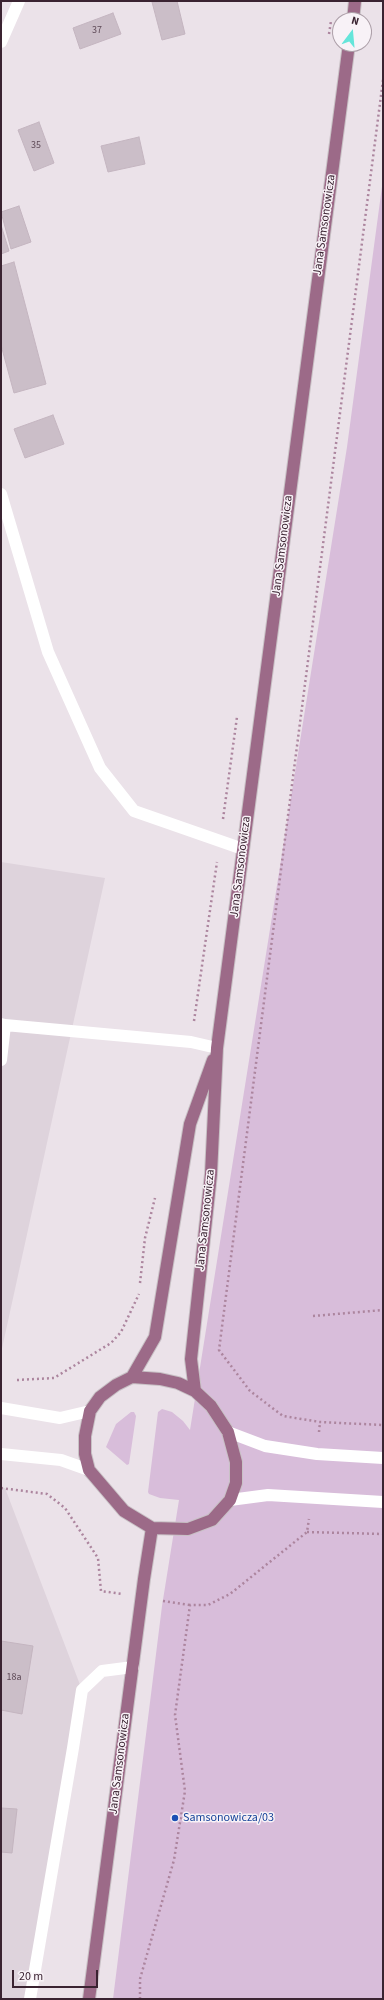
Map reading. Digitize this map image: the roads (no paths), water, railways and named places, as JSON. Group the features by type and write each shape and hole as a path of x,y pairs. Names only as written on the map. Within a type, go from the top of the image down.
{"main road":[{"path":"353,12 355,1"},
{"name":"Jana Samsonowicza","path":"195,1391 191,1359 211,1174 218,1048 348,52"},
{"name":"Jana Samsonowicza","path":"132,1377 155,1337 190,1124 218,1048"},
{"path":"132,1377 160,1379 178,1383 195,1391 211,1406 228,1432 236,1462 236,1483 230,1500 212,1520 188,1529 152,1528 124,1512 89,1470 85,1454 85,1436 90,1411 100,1397 116,1385 132,1377"},
{"name":"Jana Samsonowicza","path":"89,1999 152,1528"}],"street":[{"path":"1,42 19,1"},
{"path":"1,494 48,652 100,768 134,811 243,849"},
{"path":"1,1060 3,1024 191,1042 218,1048"},
{"path":"1,1408 60,1418 90,1411"},
{"path":"228,1432 265,1446 317,1454 383,1458"},
{"path":"1,1454 61,1460 89,1470"},
{"path":"230,1500 268,1494 383,1502"},
{"path":"30,1999 82,1690 102,1671 133,1667"}],"place":[{"name":"Samsonowicza/03","path":"175,1818"}]}
